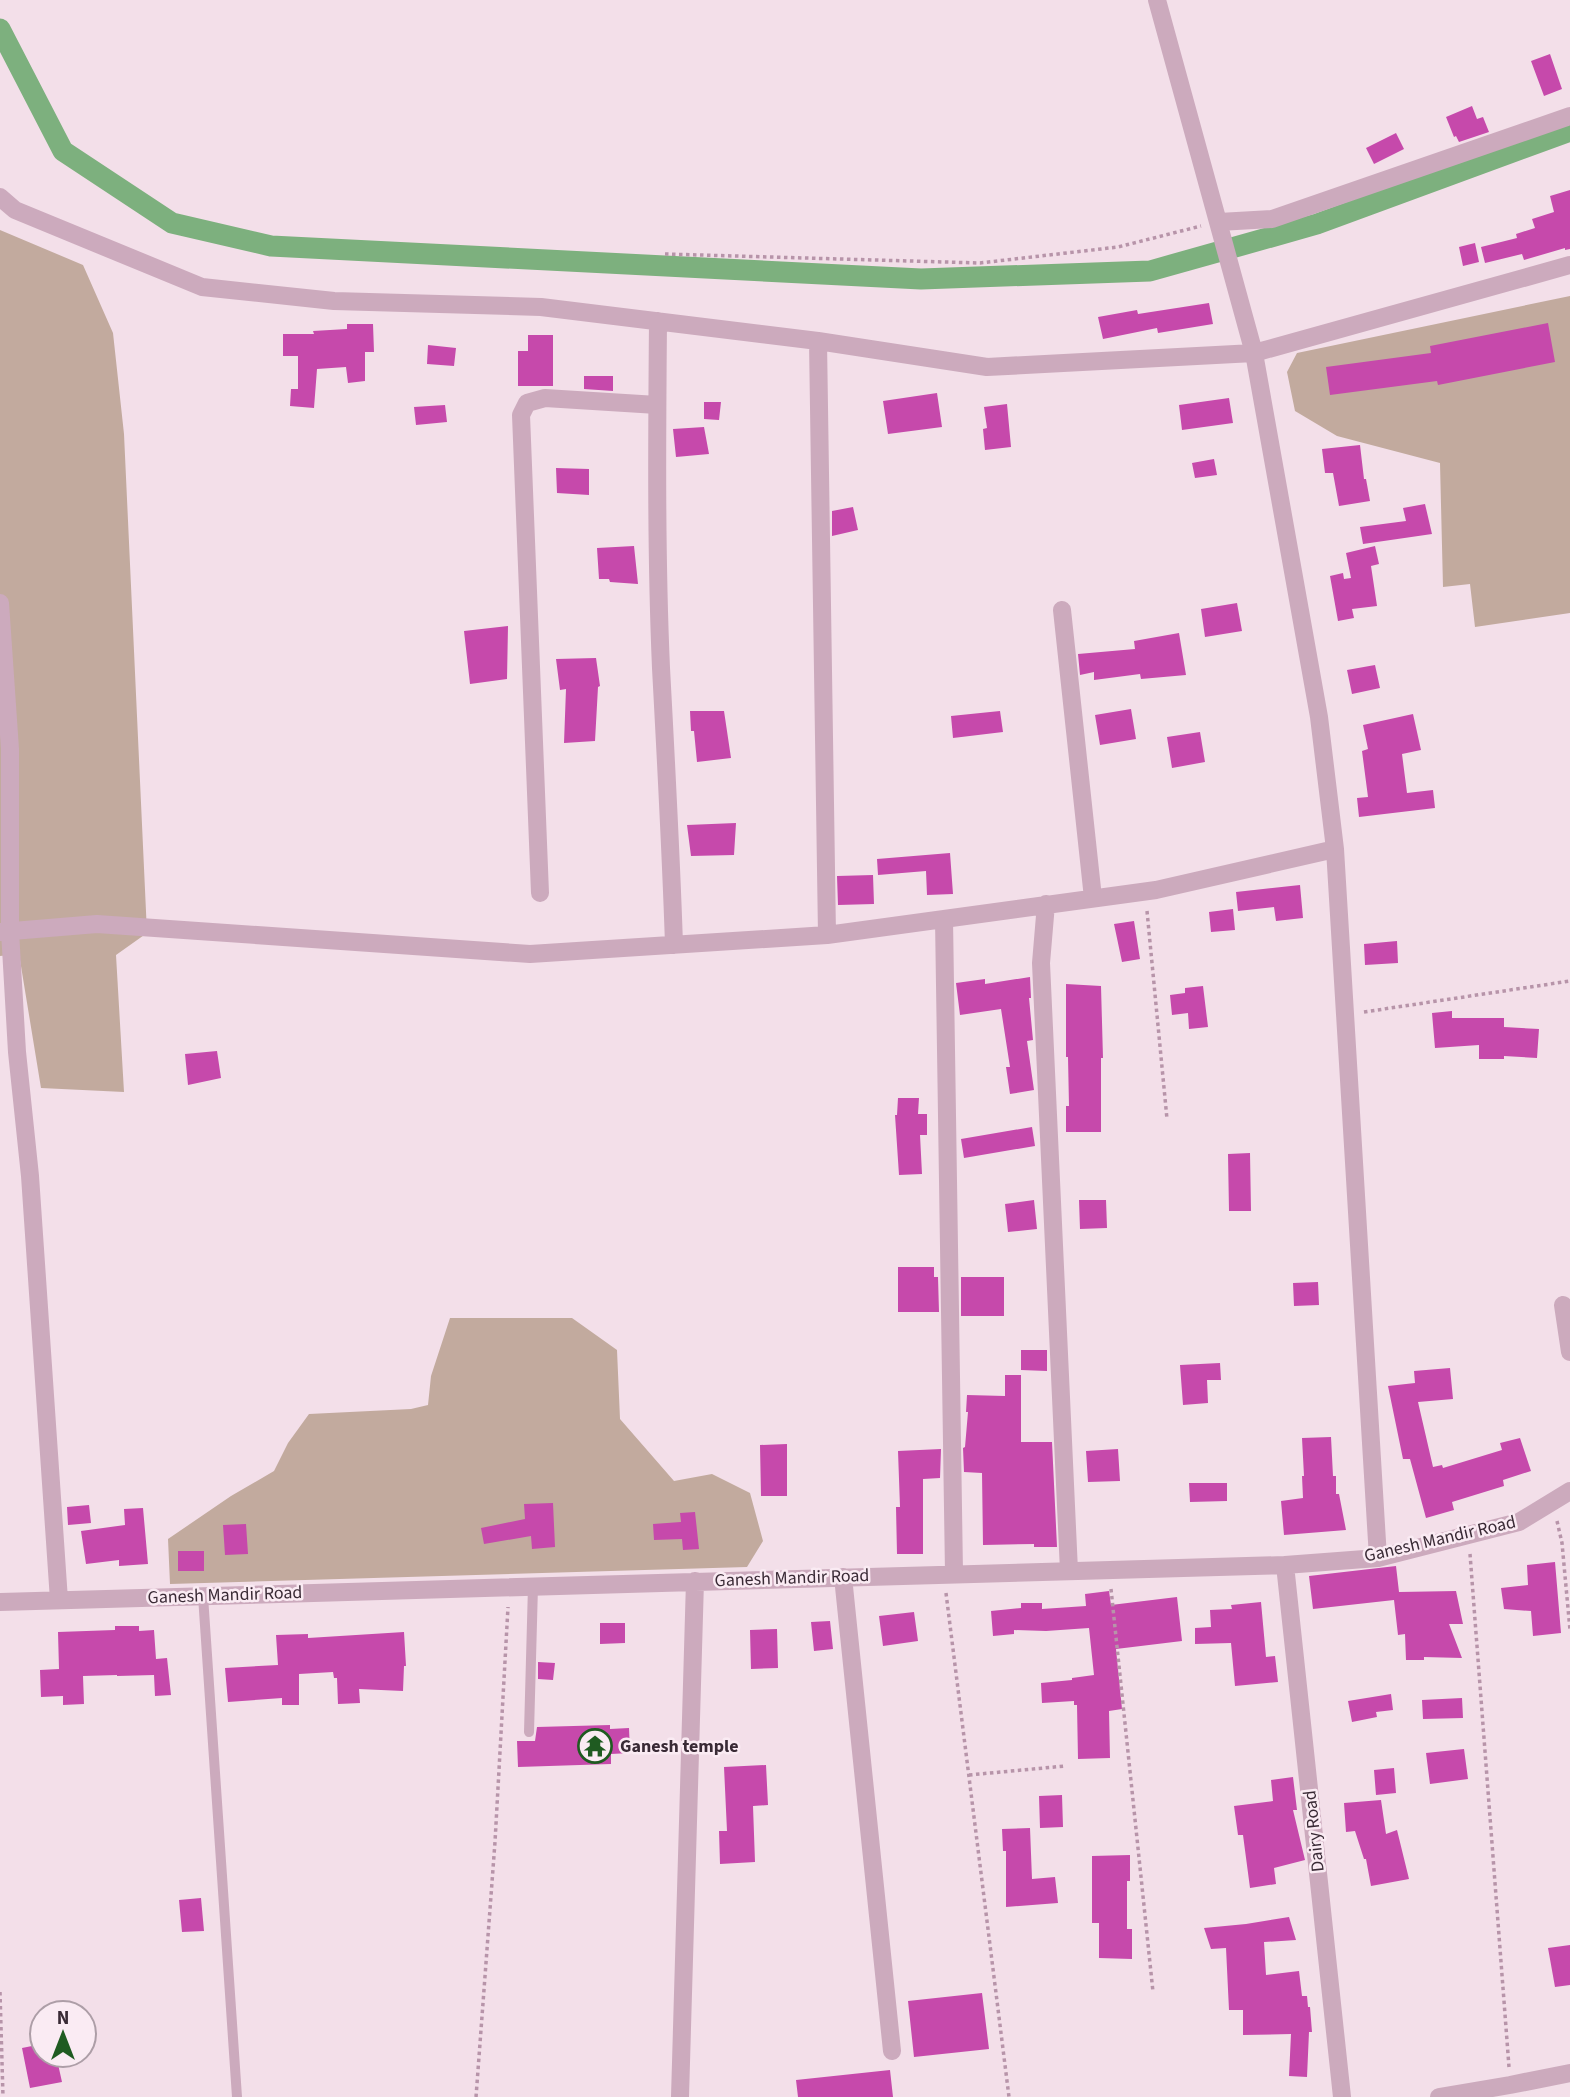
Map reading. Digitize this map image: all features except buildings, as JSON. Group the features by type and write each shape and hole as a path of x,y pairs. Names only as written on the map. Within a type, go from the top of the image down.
{"street":[{"path":"1157,0 1254,353 1319,717 1335,849 1378,1558"},
{"path":"1220,228 1272,219 1570,116"},
{"path":"0,197 15,211 202,287 334,301 541,307 818,341 987,367 1254,353 1570,265"},
{"path":"658,321 656,405 661,666 674,945"},
{"path":"818,341 828,935"},
{"path":"541,893 522,415 527,403 545,398 656,405"},
{"path":"0,603 10,748 5,932 30,1176 59,1600"},
{"path":"1062,610 1093,898"},
{"path":"5,932 97,924 530,954 828,935 1145,891 1335,849"},
{"path":"1046,904 1041,963 1069,1571"},
{"path":"944,919 949,1573"},
{"path":"1563,1305 1570,1352"},
{"name":"Ganesh Mandir Road","path":"0,1602 1286,1565 1378,1558 1519,1522 1570,1491"},
{"name":"Dairy Road","path":"1286,1565 1342,2097"},
{"path":"843,1577 892,2051"},
{"path":"680,2097 695,1581"},
{"path":"1439,2097 1570,2073"}],"lane":[{"path":"529,1732 533,1586"},
{"path":"203,1596 237,2097"}],"path":[{"path":"665,254 980,263 1118,247 1220,228"},
{"path":"1145,891 1167,1119"},
{"path":"1345,1015 1570,981"},
{"path":"1552,1502 1562,1543 1570,1630"},
{"path":"1468,1535 1510,2085"},
{"path":"1109,1570 1153,1992"},
{"path":"949,1573 969,1775 1009,2097"},
{"path":"476,2097 495,1842 509,1587"},
{"path":"969,1775 1065,1766"},
{"path":"0,1992 3,2097"}],"shaded area":[{"path":"0,230 83,265 113,333 124,434 147,933 116,955 124,1092 41,1088 19,954 0,956"},
{"path":"1570,296 1570,613 1475,627 1470,584 1443,587 1440,463 1337,436 1295,411 1287,372 1297,353"},
{"path":"450,1318 572,1318 617,1350 620,1419 674,1481 712,1474 750,1493 763,1541 747,1567 170,1584 168,1539 231,1496 274,1471 288,1443 309,1414 411,1409 428,1405 431,1376"}],"waterway":[{"path":"0,29 63,151 172,223 271,246 921,279 1150,271 1317,224 1570,131"}],"place":[{"name":"Ganesh temple","path":"595,1746"}]}
